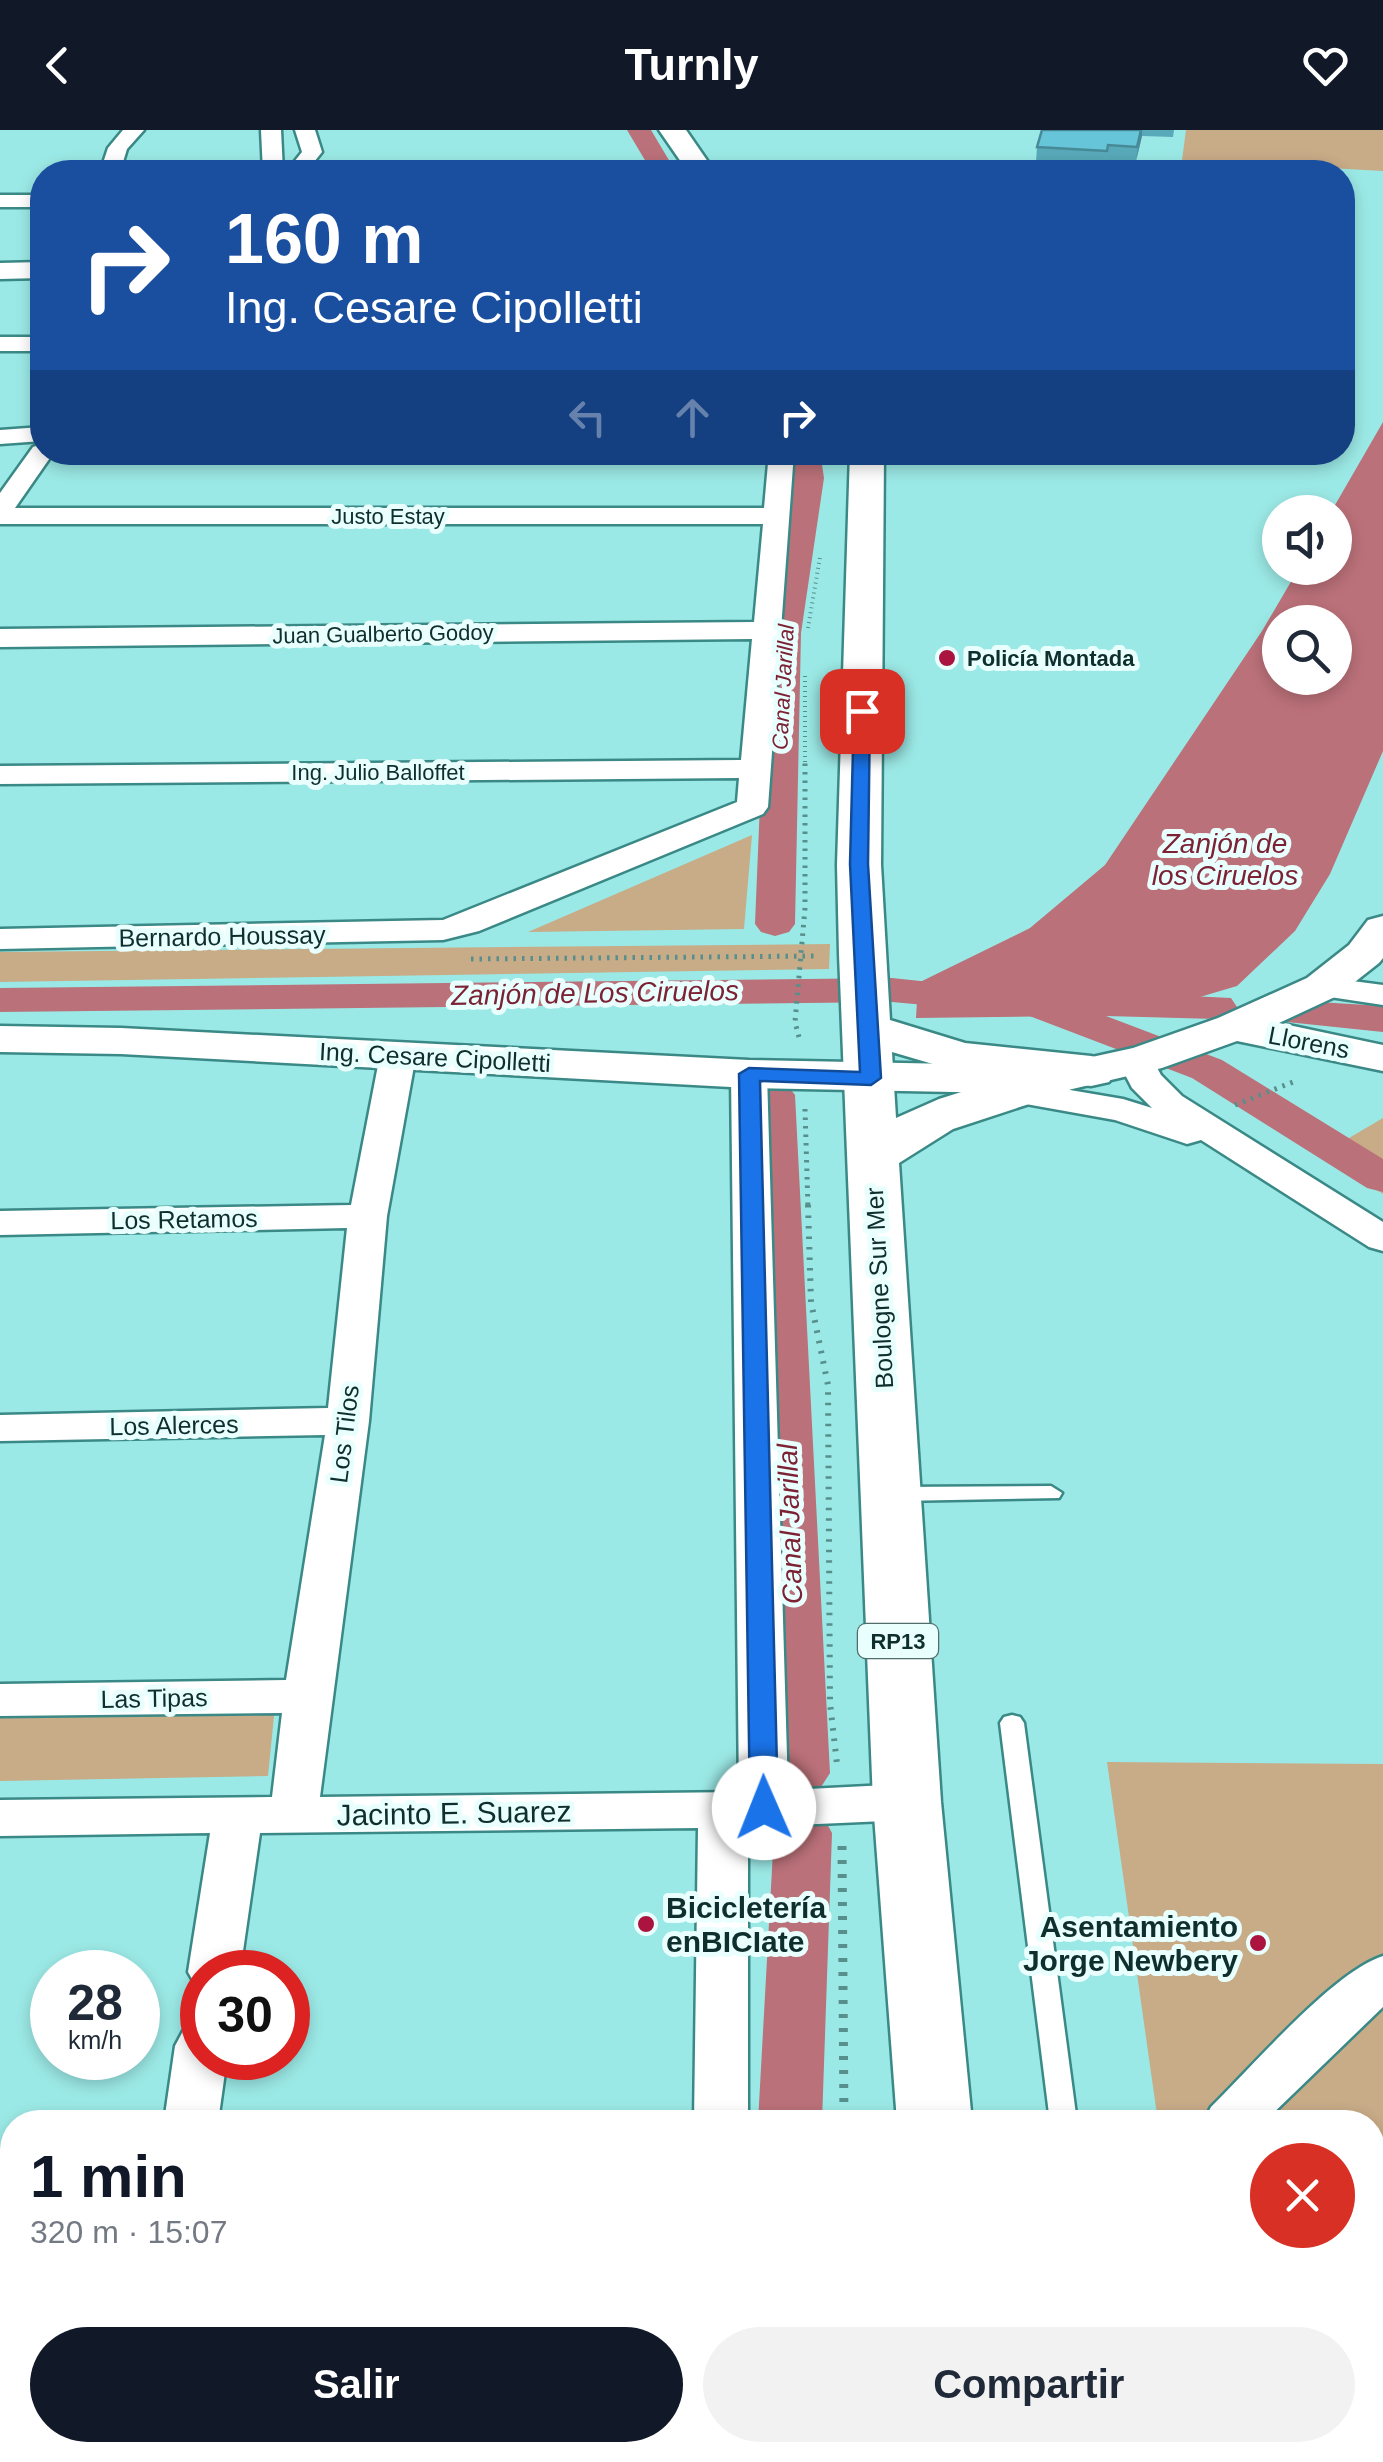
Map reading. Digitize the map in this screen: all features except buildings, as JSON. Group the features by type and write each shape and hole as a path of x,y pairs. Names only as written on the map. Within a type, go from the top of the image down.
{"main road":[{"path":"672,130 693,160"},
{"name":"Boulogne Sur Mer","path":"867,465 859,864 871,1078 871,1160 907,1802 934,2110"},
{"path":"867,1029 960,1056 1088,1073"},
{"path":"871,1160 903,1132 925,1121 1088,1073"}],"street":[{"path":"114,160 118,148 134,130"},
{"path":"272,130 273,160"},
{"path":"305,130 312,152 306,160"},
{"path":"0,202 30,201"},
{"path":"0,270 30,270"},
{"path":"0,344 30,344"},
{"path":"0,438 30,435"},
{"path":"0,514 33,465"},
{"path":"755,769 781,465"},
{"name":"Justo Estay","path":"0,514 776,516"},
{"name":"Juan Gualberto Godoy","path":"0,638 766,630"},
{"name":"Ing. Julio Balloffet","path":"0,775 755,769"},
{"name":"Bernardo Houssay","path":"0,939 443,930 752,808 755,769"},
{"path":"1088,1073 1219,1032 1322,987 1364,954 1383,929"},
{"path":"1322,987 1383,996"},
{"name":"Llorens","path":"1219,1032 1383,1058"},
{"name":"Ing. Cesare Cipolletti","path":"0,1040 121,1041 871,1078 1088,1073"},
{"name":"Los Tilos","path":"294,1815 307,1696 348,1421 368,1216 398,1055"},
{"path":"1088,1073 1146,1080 1169,1104 1383,1240"},
{"path":"1088,1073 1123,1110 1194,1136 1273,1172"},
{"path":"722,2110 744,1809 749,1074"},
{"name":"Los Retamos","path":"0,1223 368,1216"},
{"name":"Los Alerces","path":"0,1428 348,1421"},
{"name":"Las Tipas","path":"0,1700 307,1696"},
{"name":"Jacinto E. Suarez","path":"0,1818 744,1809 907,1802"},
{"path":"217,1950 238,1816"},
{"path":"1242,2110 1383,1976"},
{"path":"193,2110 197,2080"}],"lane":[{"path":"890,1494 1050,1494"},
{"path":"1012,1724 1062,2110"}],"path":[{"path":"808,633 820,555"},
{"path":"805,672 805,908 795,1022 808,1076 804,1118 811,1302 828,1384 830,1703 842,1804 844,2110"}],"shaded area":[{"path":"1186,130 1383,130 1383,171 1355,169 1355,160 1182,160"},
{"path":"752,835 744,929 528,932"},
{"path":"830,944 829,969 0,982 0,952"},
{"path":"1383,1118 1383,1194 1320,1155"},
{"path":"275,1706 268,1776 0,1781 0,1712"},
{"name":"Asentamiento Jorge Newbery","path":"1107,1762 1383,1764 1383,2110 1156,2110"}],"water":[{"name":"Zanjón de los Ciruelos","path":"1383,422 1383,751 1330,874 1295,931 1237,986 1139,1015 916,1018 918,983 1030,928 1105,865 1262,631 1262,695 1352,695 1352,605 1277,605 1289,585 1352,585 1352,495 1341,495"}],"waterway":[{"name":"Canal Jarillal","path":"639,130 657,160"},
{"name":"Canal Jarillal","path":"775,924 784,633 809,478 807,465"},
{"name":"Zanjón de Los Ciruelos","path":"0,1000 892,990 981,998"},
{"path":"1034,1003 1207,1069 1383,1178"},
{"name":"Zanjón de Los Ciruelos","path":"1108,1004 1216,1007"},
{"path":"1302,1013 1383,1019"},
{"name":"Canal Jarillal","path":"773,1095 801,1773"},
{"name":"Canal Jarillal","path":"791,2110 803,1833"}],"place":[{"name":"Policía Montada","path":"947,658"},
{"name":"Bicicletería enBICIate","path":"646,1924"},
{"name":"Asentamiento Jorge Newbery","path":"1258,1943"}],"route":[{"path":"764,1808 749,1074 871,1078 859,864 862,711"}]}
